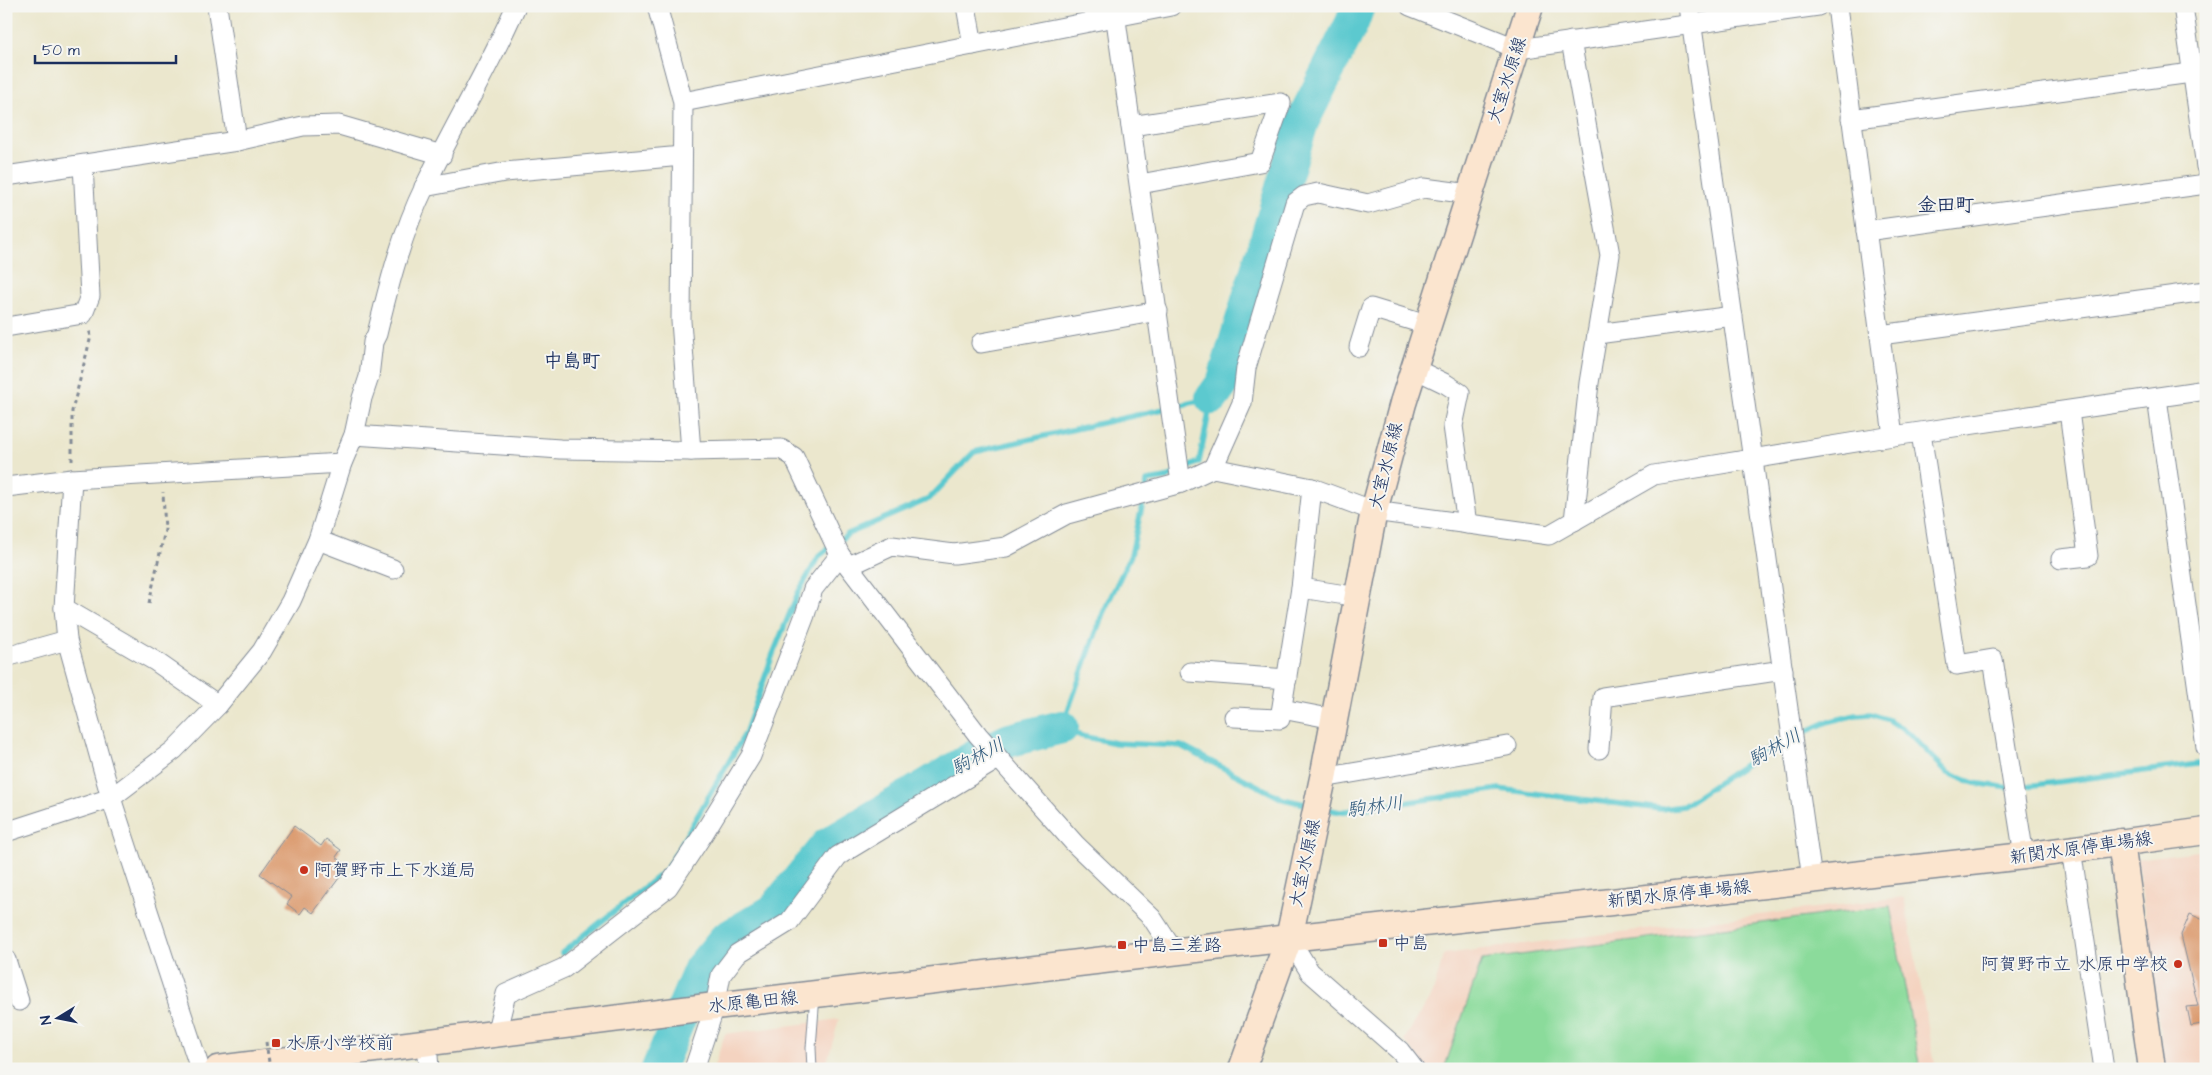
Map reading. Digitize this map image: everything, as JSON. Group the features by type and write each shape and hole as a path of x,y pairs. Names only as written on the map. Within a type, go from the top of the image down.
{"main road":[{"name":"大室水原線","path":"1289,938 1323,778 1374,510 1427,325 1518,49 1530,6"},
{"name":"新関水原停車場線","path":"1289,938 2024,856 2206,831"},
{"path":"2121,842 2152,1069"},
{"name":"水原亀田線","path":"218,1069 664,1012 1289,938"},
{"path":"1242,1069 1289,938"}],"street":[{"path":"218,6 237,141"},
{"path":"6,832 112,798 174,750 218,705 262,652 291,601 318,540 342,463 354,435 362,398 369,377 373,342 377,334 393,269 424,187 499,45 516,6"},
{"path":"658,6 683,102 681,321 691,451"},
{"path":"966,6 973,45"},
{"path":"683,102 973,45 1115,12 1171,6"},
{"path":"1410,6 1518,49 1571,41 1690,15 1818,6"},
{"path":"1837,6 1893,436"},
{"path":"2182,6 2199,72 2206,167"},
{"path":"1115,12 1181,483"},
{"path":"1690,15 1812,879"},
{"path":"1571,41 1610,255 1589,383 1574,521"},
{"path":"1852,119 2199,72"},
{"path":"1131,126 1281,103 1260,162 1140,184"},
{"path":"6,176 237,141 303,126 339,125 442,155"},
{"path":"424,187 505,172 682,156"},
{"path":"6,327 83,314 90,296 83,165"},
{"path":"1866,231 2206,184"},
{"path":"1214,468 1242,403 1246,368 1295,203 1304,196 1318,193 1368,204 1424,188 1470,194"},
{"path":"1880,335 2206,292"},
{"path":"1359,347 1371,308 1427,325"},
{"path":"981,343 1158,311"},
{"path":"1597,334 1733,316"},
{"path":"1414,368 1446,384 1460,394 1453,426 1467,524"},
{"path":"496,1034 506,994 564,968 668,887 751,756 805,615 813,589 844,561 892,546 954,554 1006,547 1067,514 1181,483 1214,468 1312,488 1374,510 1549,535 1654,475 1893,436 2206,390"},
{"path":"2156,398 2206,747"},
{"path":"2061,559 2088,556 2069,411"},
{"path":"1921,433 1957,665 1993,659 2024,856"},
{"path":"354,435 560,449 691,451 781,449 794,457 844,561 978,736 1075,844 1152,918 1175,953"},
{"path":"6,487 72,479 342,463"},
{"path":"72,479 64,608 67,640 112,798 200,1069"},
{"path":"1234,717 1280,720 1301,588 1312,488"},
{"path":"318,540 393,569"},
{"path":"1301,588 1358,597"},
{"path":"64,608 155,661 218,705"},
{"path":"6,657 67,640"},
{"path":"1599,750 1603,697 1783,670"},
{"path":"1190,672 1287,679"},
{"path":"1282,709 1334,719"},
{"path":"1323,778 1507,746"},
{"path":"694,1069 708,1007 721,975 737,954 789,922 838,856 998,759"},
{"path":"2071,849 2104,1069"},
{"path":"1289,938 1310,972 1400,1051 1414,1069"},
{"path":"6,960 19,1001"},
{"path":"427,1042 430,1069"}],"lane":[{"path":"812,1069 811,1048 815,995"}],"path":[{"path":"72,479 72,411 91,336 83,314"},
{"path":"149,603 165,530 162,474"},
{"path":"266,1042 270,1069"}],"shaded area":[{"name":"阿賀野市立 水原中学校","path":"2206,850 2206,1069 2165,1069 2137,859"},
{"path":"1904,897 1936,1069 1428,1069 1404,1040 1433,993 1444,954"},
{"path":"839,1019 825,1069 713,1069 725,1034"}],"green space":[{"path":"1890,906 1920,1069 1444,1069 1482,960"}],"building":[{"name":"阿賀野市上下水道局","path":"294,826 321,846 326,839 341,850 336,857 348,866 313,913 305,907 300,914 287,904 292,897 260,874"},
{"path":"2190,914 2206,921 2206,1023 2191,1026 2187,1007 2198,1006 2181,935"}],"waterway":[{"path":"1212,398 1223,383 1302,122 1352,23 1358,6"},
{"path":"562,953 666,870 745,734 773,654 798,593 819,556 848,534 929,499 974,452 1212,398 1199,462 1166,478 1147,481 1146,489"},
{"name":"駒林川","path":"1144,498 1131,555 1103,613 1062,727 1081,736 1116,743 1181,746 1283,799 1310,805"},
{"name":"駒林川","path":"1323,808 1340,812 1499,789 1661,809 1683,806 1770,748 1827,722 1856,715 1871,714 1889,720 1910,734 1948,773 1974,783 2010,788 2206,763"},
{"name":"駒林川","path":"658,1069 700,969 725,939 773,911 827,845 976,756 1010,740 1062,727"}],"place":[{"name":"阿賀野市上下水道局","path":"304,870"},
{"name":"中島","path":"1383,943"},
{"name":"中島三差路","path":"1122,945"},
{"name":"阿賀野市立 水原中学校","path":"2178,964"},
{"name":"水原小学校前","path":"276,1043"}],"district":[{"name":"金田町","path":"1946,205"},
{"name":"中島町","path":"572,361"}]}
